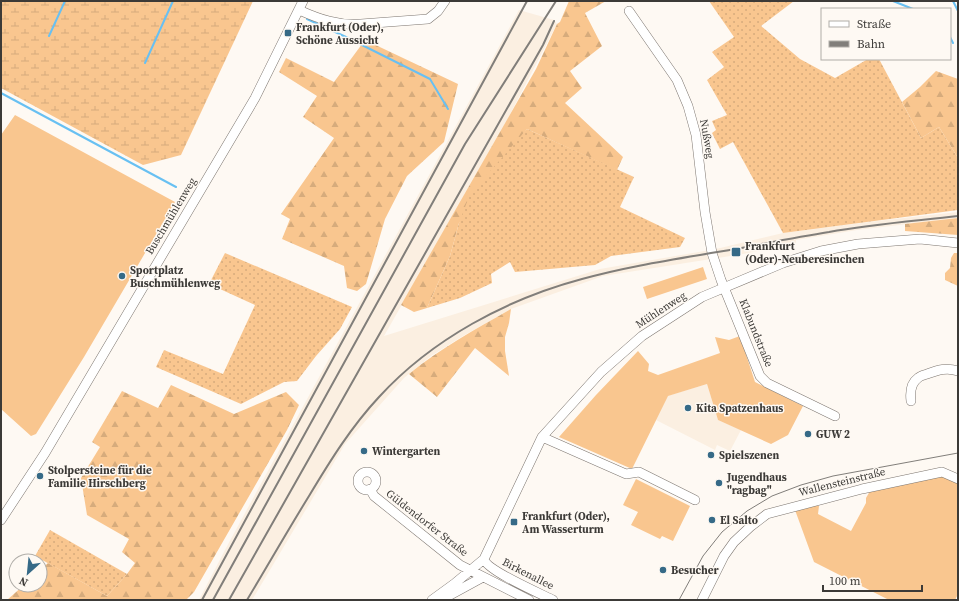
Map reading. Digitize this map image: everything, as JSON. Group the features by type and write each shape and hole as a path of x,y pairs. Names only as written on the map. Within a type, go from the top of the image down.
{"street":[{"name":"Buschmühlenweg","path":"1,520 45,453 255,98 303,1"},
{"path":"299,10 323,20 350,25 406,22 428,19 438,11 445,1"},
{"name":"Nußweg","path":"629,11 677,80 688,106 696,135 710,242 724,287"},
{"name":"Mühlenweg","path":"484,559 542,438 601,372 642,336 702,297 783,263 821,251 858,244 920,239 958,242"},
{"name":"Klabundstraße","path":"724,287 760,376 767,383 835,416"},
{"path":"910,401 912,385 918,378 940,369 953,369 958,371"},
{"path":"542,438 626,474 639,472 695,500"},
{"name":"Wallensteinstraße","path":"702,600 724,556 731,546 750,527 767,514 862,489 933,473 942,472 958,479"},
{"name":"Güldendorfer Straße","path":"370,489 374,496 460,565 471,571 432,600"},
{"path":"471,571 484,559"},
{"name":"Birkenallee","path":"484,559 485,563 495,571 553,600"},
{"name":"Birkenallee","path":"471,571 529,600"},
{"path":"441,600 483,577"}],"shaded area":[{"path":"519,10 554,20 557,24 503,128 384,336 600,269 716,249 783,233 958,212 958,218 857,230 796,240 796,243 743,254 603,276 511,309 431,356 404,378 345,444 252,600 199,600 226,548"},
{"name":"Kita Spatzenhaus","path":"707,384 718,420 741,430 730,451 717,445 715,450 656,420 667,396"}],"green space":[{"path":"1,1 253,1 181,155 143,165 1,88"},
{"path":"569,1 606,1 585,13 602,46 570,71 582,88 565,103 623,157 617,170 527,129 459,223 450,256 427,308 414,312 401,305 536,69"},
{"path":"709,1 794,1 761,26 800,59 835,78 866,60 880,60 921,138 939,127 958,158 958,210 783,233 733,142 720,149 712,133 716,130 712,121 727,115 707,80 724,67 712,52 734,37"},
{"path":"365,40 458,84 444,142 407,176 385,219 366,284 357,291 347,288 344,266 282,239 290,219 281,214 334,138 303,117 317,96 279,72 286,58 334,82"},
{"path":"936,71 958,79 958,158 939,127 921,138 902,102"},
{"path":"15,115 175,202 84,357 36,434 31,436 1,409 1,135"},
{"path":"527,129 634,177 620,207 685,238 680,247 611,256 595,265 515,272 510,262 491,274 492,283 460,298 427,308 450,256 459,223 470,194"},
{"path":"958,218 958,235 905,231 905,224"},
{"path":"225,253 352,307 340,329 316,356 297,381 284,382 241,404 156,367 164,350 223,374 255,305 209,284"},
{"path":"954,253 958,253 958,286 945,280 945,273 950,268 951,258"},
{"path":"703,267 707,279 647,299 643,287"},
{"path":"511,309 505,337 505,351 509,376 475,348 437,397 409,374 446,347"},
{"path":"740,336 755,382 803,406 788,435 771,444 718,420 707,384 668,396 632,469 559,437 638,351 649,364 648,371 658,375 720,353 715,337 729,340"},
{"path":"171,385 234,414 286,392 299,405 287,430 194,592 186,600 7,600 15,593 48,593 48,563 107,596 127,574 135,563 122,552 129,539 87,515 81,478 100,447 92,442 122,391 158,408"},
{"path":"938,476 945,476 958,482 958,594 955,600 889,600 814,562 795,510 817,505 819,506 818,514 851,531 866,503 866,498 870,491"},
{"path":"636,479 690,506 673,541 662,536 660,539 631,525 638,512 623,505"},
{"path":"50,530 127,574 107,596 48,563 48,553 37,553"}],"waterway":[{"path":"49,36 65,1"},
{"path":"145,63 173,1"},
{"path":"893,1 910,8"},
{"path":"953,1 958,11"},
{"path":"307,19 430,79 448,109"},
{"path":"951,39 953,43"},
{"path":"1,93 176,187"}],"tram line":[{"path":"679,600 703,556 722,532 747,511 772,496 801,485 833,476 958,453"}],"railway":[{"path":"202,600 527,1"},
{"path":"213,600 465,144 556,1"},
{"path":"229,600 543,45 554,21"},
{"path":"247,600 325,470 359,420 400,376 447,339 472,324 499,310 554,287 620,270 845,229 958,216"}],"place":[{"name":"Frankfurt (Oder), Schöne Aussicht","path":"288,33"},
{"name":"Frankfurt (Oder)-Neuberesinchen","path":"736,252"},
{"name":"Sportplatz Buschmühlenweg","path":"122,276"},
{"name":"Kita Spatzenhaus","path":"688,408"},
{"name":"GUW 2","path":"808,434"},
{"name":"Wintergarten","path":"364,451"},
{"name":"Spielszenen","path":"711,455"},
{"name":"Stolpersteine für die Familie Hirschberg","path":"40,476"},
{"name":"Jugendhaus \"ragbag\"","path":"719,483"},
{"name":"El Salto","path":"712,520"},
{"name":"Frankfurt (Oder), Am Wasserturm","path":"514,522"},
{"name":"Besucher","path":"663,570"}]}
